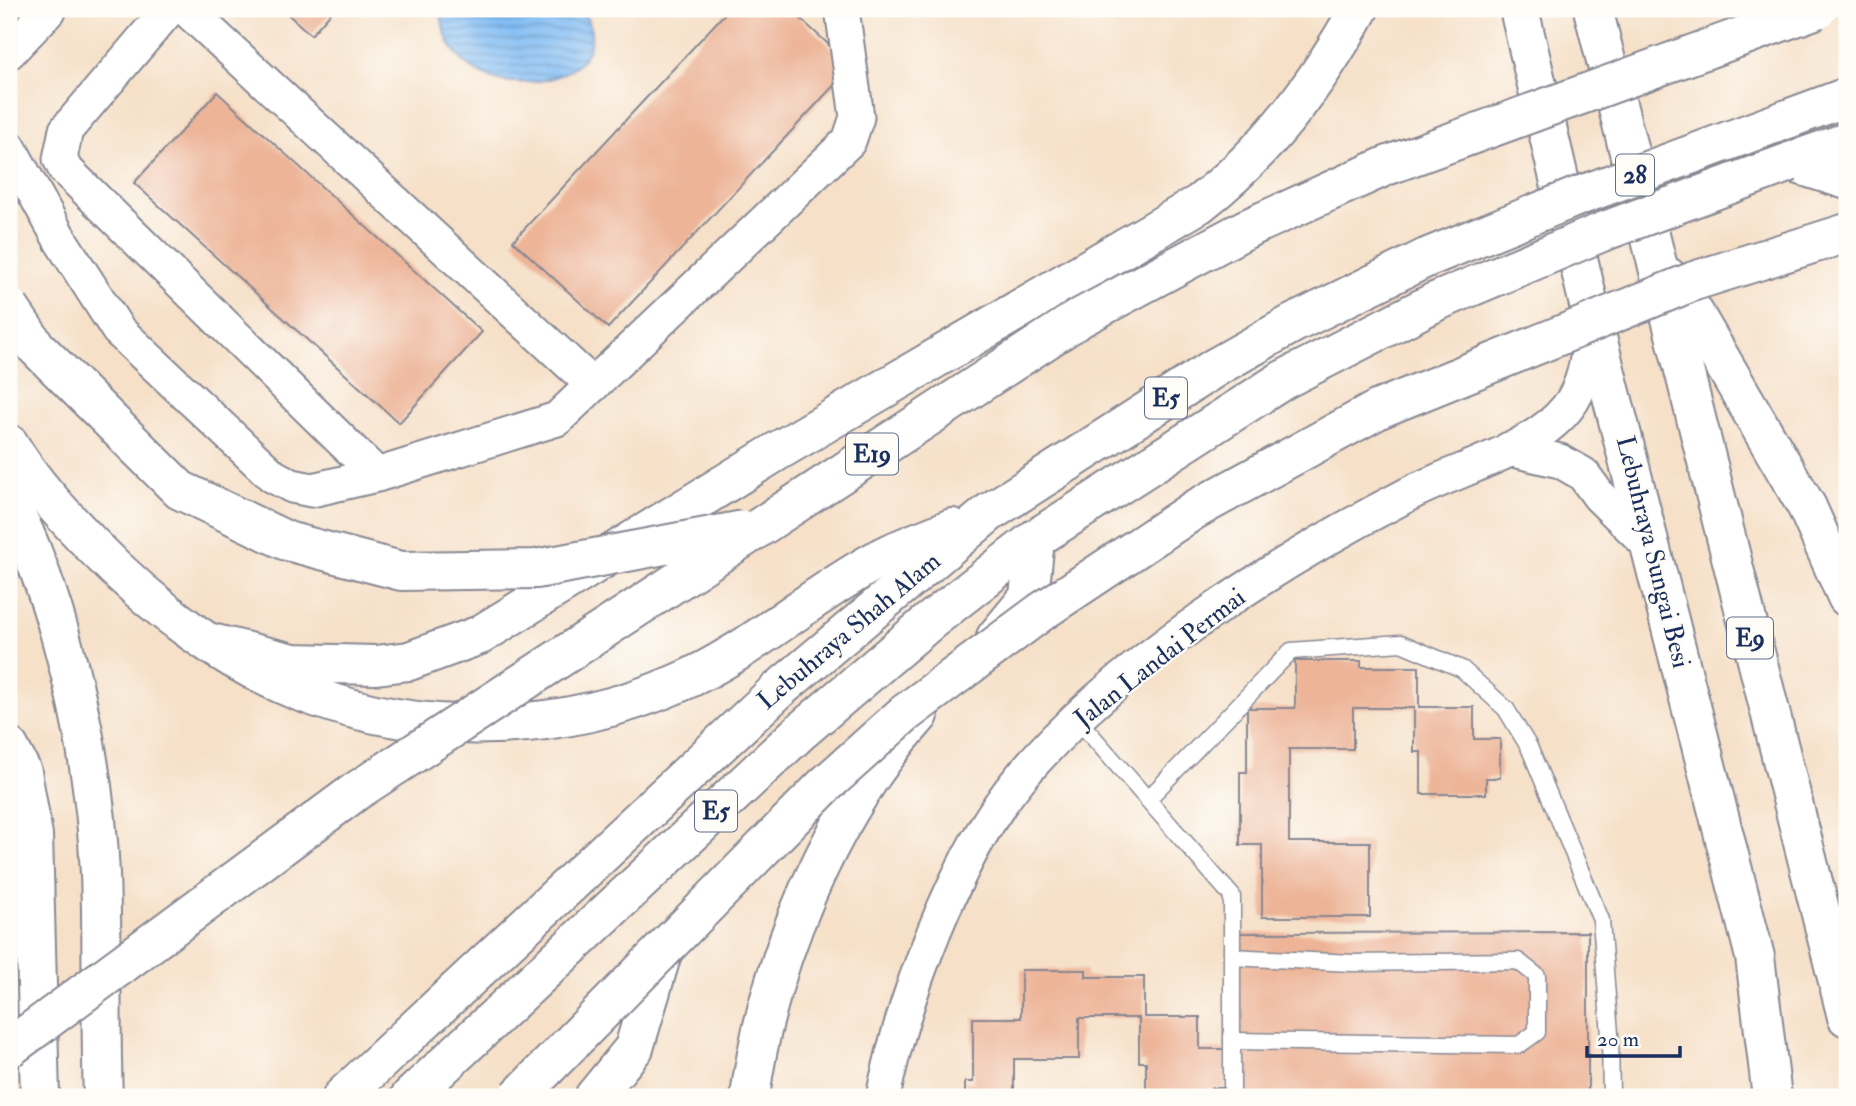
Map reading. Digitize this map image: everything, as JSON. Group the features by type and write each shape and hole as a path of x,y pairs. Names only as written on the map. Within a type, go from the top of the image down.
{"highway":[{"path":"211,643 293,663 376,665 409,661 480,635 776,452 1199,204 1235,177 1272,138 1338,47 1359,9"},
{"name":"Lebuhraya Sungai Besi","path":"1519,9 1593,322 1755,957 1772,1097"},
{"name":"E9","path":"1593,9 1847,1017"},
{"name":"E19","path":"9,1048 355,792 1078,319 1247,229 1386,166 1817,9"},
{"name":"28","path":"1426,258 1576,197 1847,97"},
{"name":"28","path":"1435,302 1590,237 1847,142"},
{"path":"1790,162 1847,180"},
{"path":"518,1097 824,786 904,715 1041,612 1194,510 1379,409 1694,281 1847,233"},
{"name":"Lebuhraya Shah Alam","path":"342,1097 777,691 990,512 1216,367 1292,324 1426,258"},
{"path":"1654,258 1687,301 1807,507 1847,597"},
{"name":"Lebuhraya Shah Alam","path":"410,1097 801,731 929,622 1035,539 1283,380 1435,302"},
{"path":"9,307 36,348 180,490 287,541 401,571 536,569 762,527"},
{"path":"9,444 30,477 120,574 155,605 211,643 310,696 409,721 511,723 587,712 624,703 697,675 877,560 990,512"},
{"path":"9,500 21,524 48,598 66,663 92,789 100,873 103,1097"},
{"path":"1807,507 1847,531"},
{"path":"750,1097 765,1017 784,958 814,880 843,822 906,730 1000,633 1029,597 1035,539"},
{"path":"9,747 22,772 33,835 40,1097"},
{"path":"594,1097 634,1048 663,950"}],"street":[{"path":"9,52 50,9"},
{"path":"169,9 66,130 60,159 75,178 377,475"},
{"path":"186,9 593,385"},
{"path":"9,147 61,240 118,330 273,476 312,490 377,475 557,419 849,141 858,117 842,9"},
{"name":"Jalan Landai Permai","path":"883,1097 890,1060 912,988 965,866 990,820 1019,779 1078,720 1146,661 1267,576 1409,494 1509,449 1545,429 1572,401 1584,373 1593,322"},
{"path":"1509,449 1560,461 1583,474 1600,496 1652,548"}],"lane":[{"path":"1148,799 1291,651 1401,643 1462,669 1506,709 1530,747 1601,920 1610,1034 1611,1097"},
{"path":"1078,720 1231,896 1232,1097"},
{"path":"1231,957 1352,963 1518,961 1537,976 1537,1032 1519,1045 1232,1041"}],"water":[{"path":"441,9 573,9 587,18 590,43 579,63 557,76 528,82 498,79 471,67 450,44"}],"building":[{"path":"282,9 334,9 311,35"},
{"path":"729,9 790,9 852,66 608,328 513,241"},
{"path":"217,92 482,332 399,423 134,183"},
{"path":"1295,661 1361,661 1361,667 1419,667 1419,707 1474,707 1474,739 1500,739 1500,778 1486,778 1486,794 1421,794 1421,752 1414,752 1414,708 1353,708 1353,749 1289,749 1289,842 1370,842 1370,917 1262,917 1262,845 1240,845 1240,772 1247,772 1247,708 1295,708"},
{"path":"1588,932 1588,1097 1236,1097 1236,933"},
{"path":"1021,970 1086,970 1086,977 1144,977 1144,1017 1200,1017 1200,1049 1225,1049 1225,1088 1211,1088 1211,1097 1146,1097 1146,1062 1139,1062 1139,1018 1079,1018 1079,1059 1014,1059 1014,1097 965,1097 965,1082 973,1082 973,1018 1021,1018"}]}
